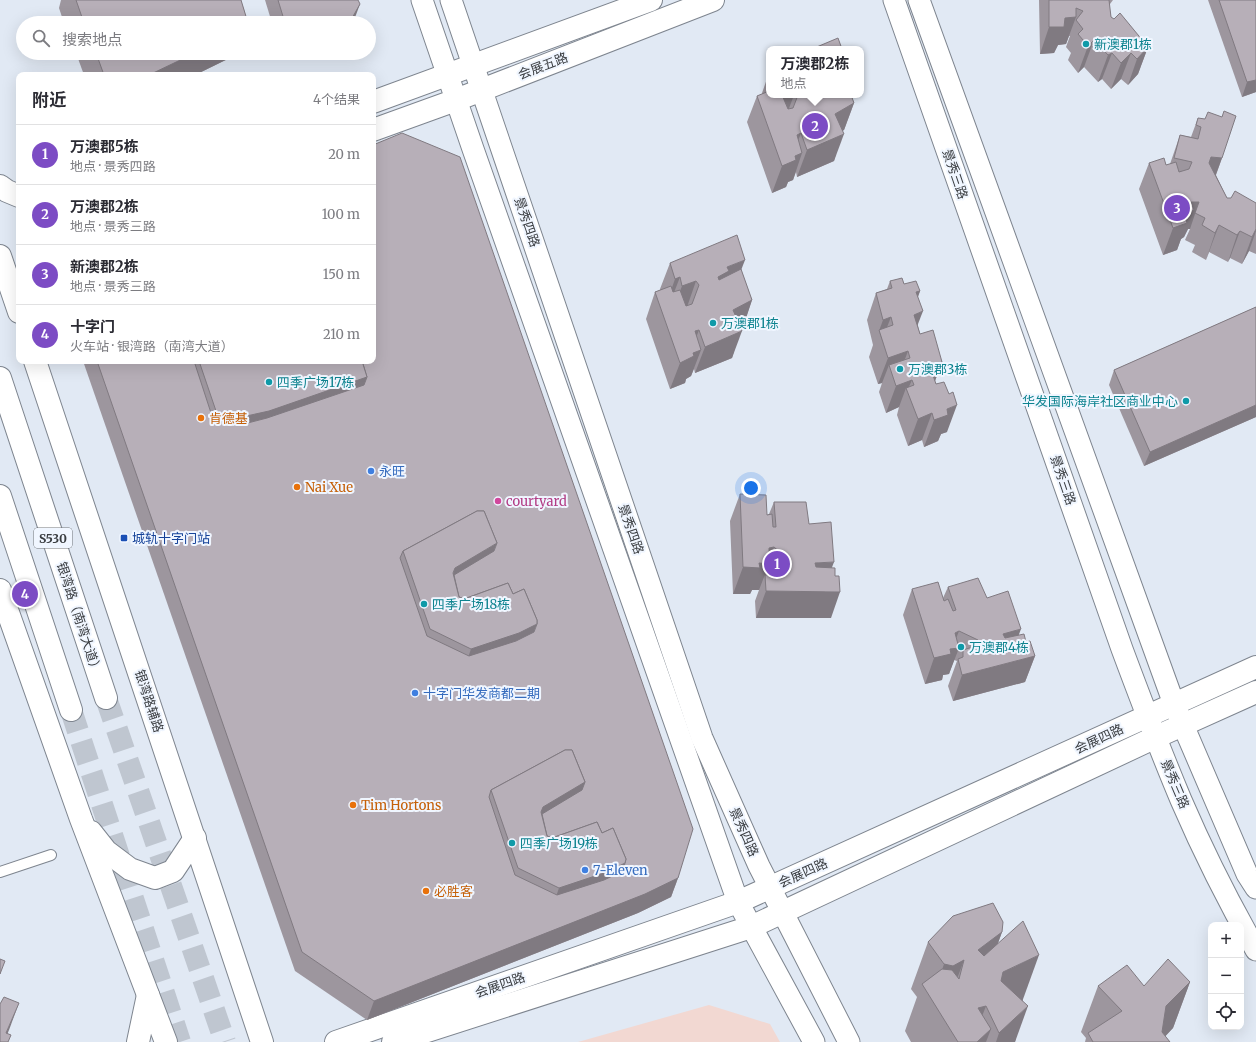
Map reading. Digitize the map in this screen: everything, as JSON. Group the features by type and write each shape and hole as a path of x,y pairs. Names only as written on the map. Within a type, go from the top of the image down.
{"main road":[{"name":"会展五路","path":"376,101 651,0"},
{"name":"会展五路","path":"376,129 456,100 713,0"},
{"path":"0,186 16,195"},
{"path":"0,256 16,303"},
{"name":"银湾路辅路","path":"36,364 262,1042"},
{"name":"银湾路（南湾大道）","path":"0,378 106,698"},
{"name":"S530","path":"0,496 72,710"},
{"path":"0,590 80,819 166,1042"},
{"name":"会展四路","path":"336,1042 738,902 1256,667"},
{"name":"会展四路","path":"393,1042 751,927 1183,724 1256,692"},
{"path":"80,819 106,851 130,870 155,878 173,871 195,838"},
{"path":"138,1042 148,995"}],"street":[{"name":"景秀四路","path":"422,0 447,75 738,902 814,1042"},
{"name":"景秀四路","path":"451,0 702,738 759,866 849,1042"},
{"name":"景秀三路","path":"894,0 1119,642 1181,801 1233,909 1256,950"},
{"name":"景秀三路","path":"919,0 1174,704 1247,874 1256,888"}],"lane":[{"path":"0,872 51,855"}],"shaded area":[{"path":"709,1005 770,1024 780,1042 578,1042"}],"building":[{"path":"76,0 241,0 246,16 82,16"},
{"path":"278,0 358,0 360,4 353,16 283,16"},
{"path":"1049,0 1109,0 1111,17 1114,19 1120,13 1148,47 1137,59 1131,53 1121,63 1112,53 1108,55 1094,40 1088,46 1078,34 1083,29 1076,20 1083,11 1076,8 1076,17 1065,18 1064,27 1049,27"},
{"path":"1219,0 1256,0 1256,80 1247,82"},
{"path":"838,38 841,46 819,46"},
{"path":"99,60 180,60 155,72 103,72"},
{"path":"766,92 766,98 783,98 788,109 793,108 797,98 852,98 854,103 835,114 844,134 807,150 801,133 797,135 802,153 795,156 796,160 782,166 757,96"},
{"path":"1224,111 1236,116 1222,158 1211,157 1209,163 1227,198 1231,198 1235,191 1256,203 1256,229 1252,237 1240,231 1237,235 1219,225 1215,233 1202,225 1205,218 1195,213 1199,202 1191,202 1194,210 1184,215 1187,223 1173,228 1149,163 1164,158 1166,165 1176,162 1179,172 1189,169 1192,162 1174,158 1180,135 1198,139 1201,127 1196,125 1198,118 1205,119 1208,112 1222,117"},
{"name":"十字门华发商都二期","path":"402,133 460,157 693,829 678,878 645,894 374,1001 302,952 98,364 195,364 213,419 240,425 267,418 364,385 367,377 363,364 376,364 376,144","holes":["477,511 484,511 497,543 494,551 454,575 459,597 464,599 508,583 513,594 524,589 537,620 537,624 534,632 516,641 469,656 427,636 400,558 403,551","565,750 572,750 585,782 582,790 542,814 547,836 552,838 597,822 602,833 613,828 626,859 623,871 604,880 557,895 515,875 489,797 491,790"]},
{"path":"737,235 745,260 727,267 729,271 718,277 719,280 741,269 752,300 733,310 742,331 705,347 699,330 695,331 701,350 693,353 694,356 680,363 655,292 671,286 673,292 680,290 686,306 692,304 699,285 696,281 682,286 680,277 675,279 670,263"},
{"path":"902,278 904,284 916,281 920,291 916,292 923,311 914,315 920,334 933,330 942,362 930,367 936,384 944,382 949,394 953,392 957,405 947,409 948,415 934,420 932,413 918,419 906,388 914,385 912,380 896,386 889,365 910,358 908,351 888,358 879,330 893,325 891,317 883,320 876,293 892,288 890,281"},
{"name":"华发国际海岸社区商业中心","path":"1256,307 1256,405 1150,452 1114,370"},
{"path":"200,364 363,364 367,377 269,411 242,417 216,411"},
{"path":"740,494 766,495 767,515 772,514 773,527 776,527 774,502 806,502 809,524 831,522 834,562 815,563 816,567 835,568 835,576 839,576 840,592 766,591 765,575 771,574 772,567 789,567 790,561 774,547 769,548 769,564 759,563 760,568 743,567"},
{"path":"477,511 484,511 497,543 455,568 453,573 459,597 464,599 508,583 513,594 524,589 537,620 537,624 519,633 471,649 430,629 403,551"},
{"path":"978,578 987,598 1008,591 1021,629 1003,634 1005,638 1024,634 1026,642 1030,641 1035,656 962,675 958,659 963,657 963,650 979,645 978,640 959,631 955,633 959,648 950,649 951,654 934,658 912,589 938,582 944,601 948,599 953,611 956,610 948,587"},
{"path":"565,750 572,750 585,782 543,807 541,812 547,836 552,838 597,822 602,833 613,828 626,859 625,863 607,872 559,888 518,868 491,790"},
{"path":"993,903 1003,922 1002,932 978,950 984,956 1023,921 1039,955 1003,972 1001,981 1028,1006 999,1033 986,1006 978,1008 991,1029 977,1042 958,1042 922,984 942,969 952,970 959,979 964,960 953,966 944,964 928,942 953,916"},
{"path":"0,959 5,961 0,974"},
{"path":"1168,959 1190,982 1166,1006 1162,1032 1170,1042 1093,1042 1088,1033 1122,1011 1098,986 1127,965 1144,986"},
{"path":"4,997 19,1003 6,1033 11,1035 8,1042 0,1042 0,1004"}],"tunnel":[{"path":"106,698 225,1042"},
{"path":"71,710 180,1042"}],"place":[{"name":"新澳郡1栋","path":"1086,44"},
{"name":"万澳郡2栋","path":"815,126"},
{"name":"新澳郡2栋","path":"1177,208"},
{"name":"万澳郡1栋","path":"713,323"},
{"name":"万澳郡3栋","path":"900,369"},
{"name":"四季广场17栋","path":"269,382"},
{"name":"华发国际海岸社区商业中心","path":"1186,401"},
{"name":"肯德基","path":"201,418"},
{"name":"永旺","path":"371,471"},
{"name":"Nai Xue","path":"297,487"},
{"name":"courtyard","path":"498,501"},
{"name":"城轨十字门站","path":"124,538"},
{"name":"万澳郡5栋","path":"777,564"},
{"name":"十字门","path":"25,594"},
{"name":"四季广场18栋","path":"424,604"},
{"name":"万澳郡4栋","path":"961,647"},
{"name":"十字门华发商都二期","path":"415,693"},
{"name":"Tim Hortons","path":"353,805"},
{"name":"四季广场19栋","path":"512,843"},
{"name":"7-Eleven","path":"585,870"},
{"name":"必胜客","path":"426,891"}]}
